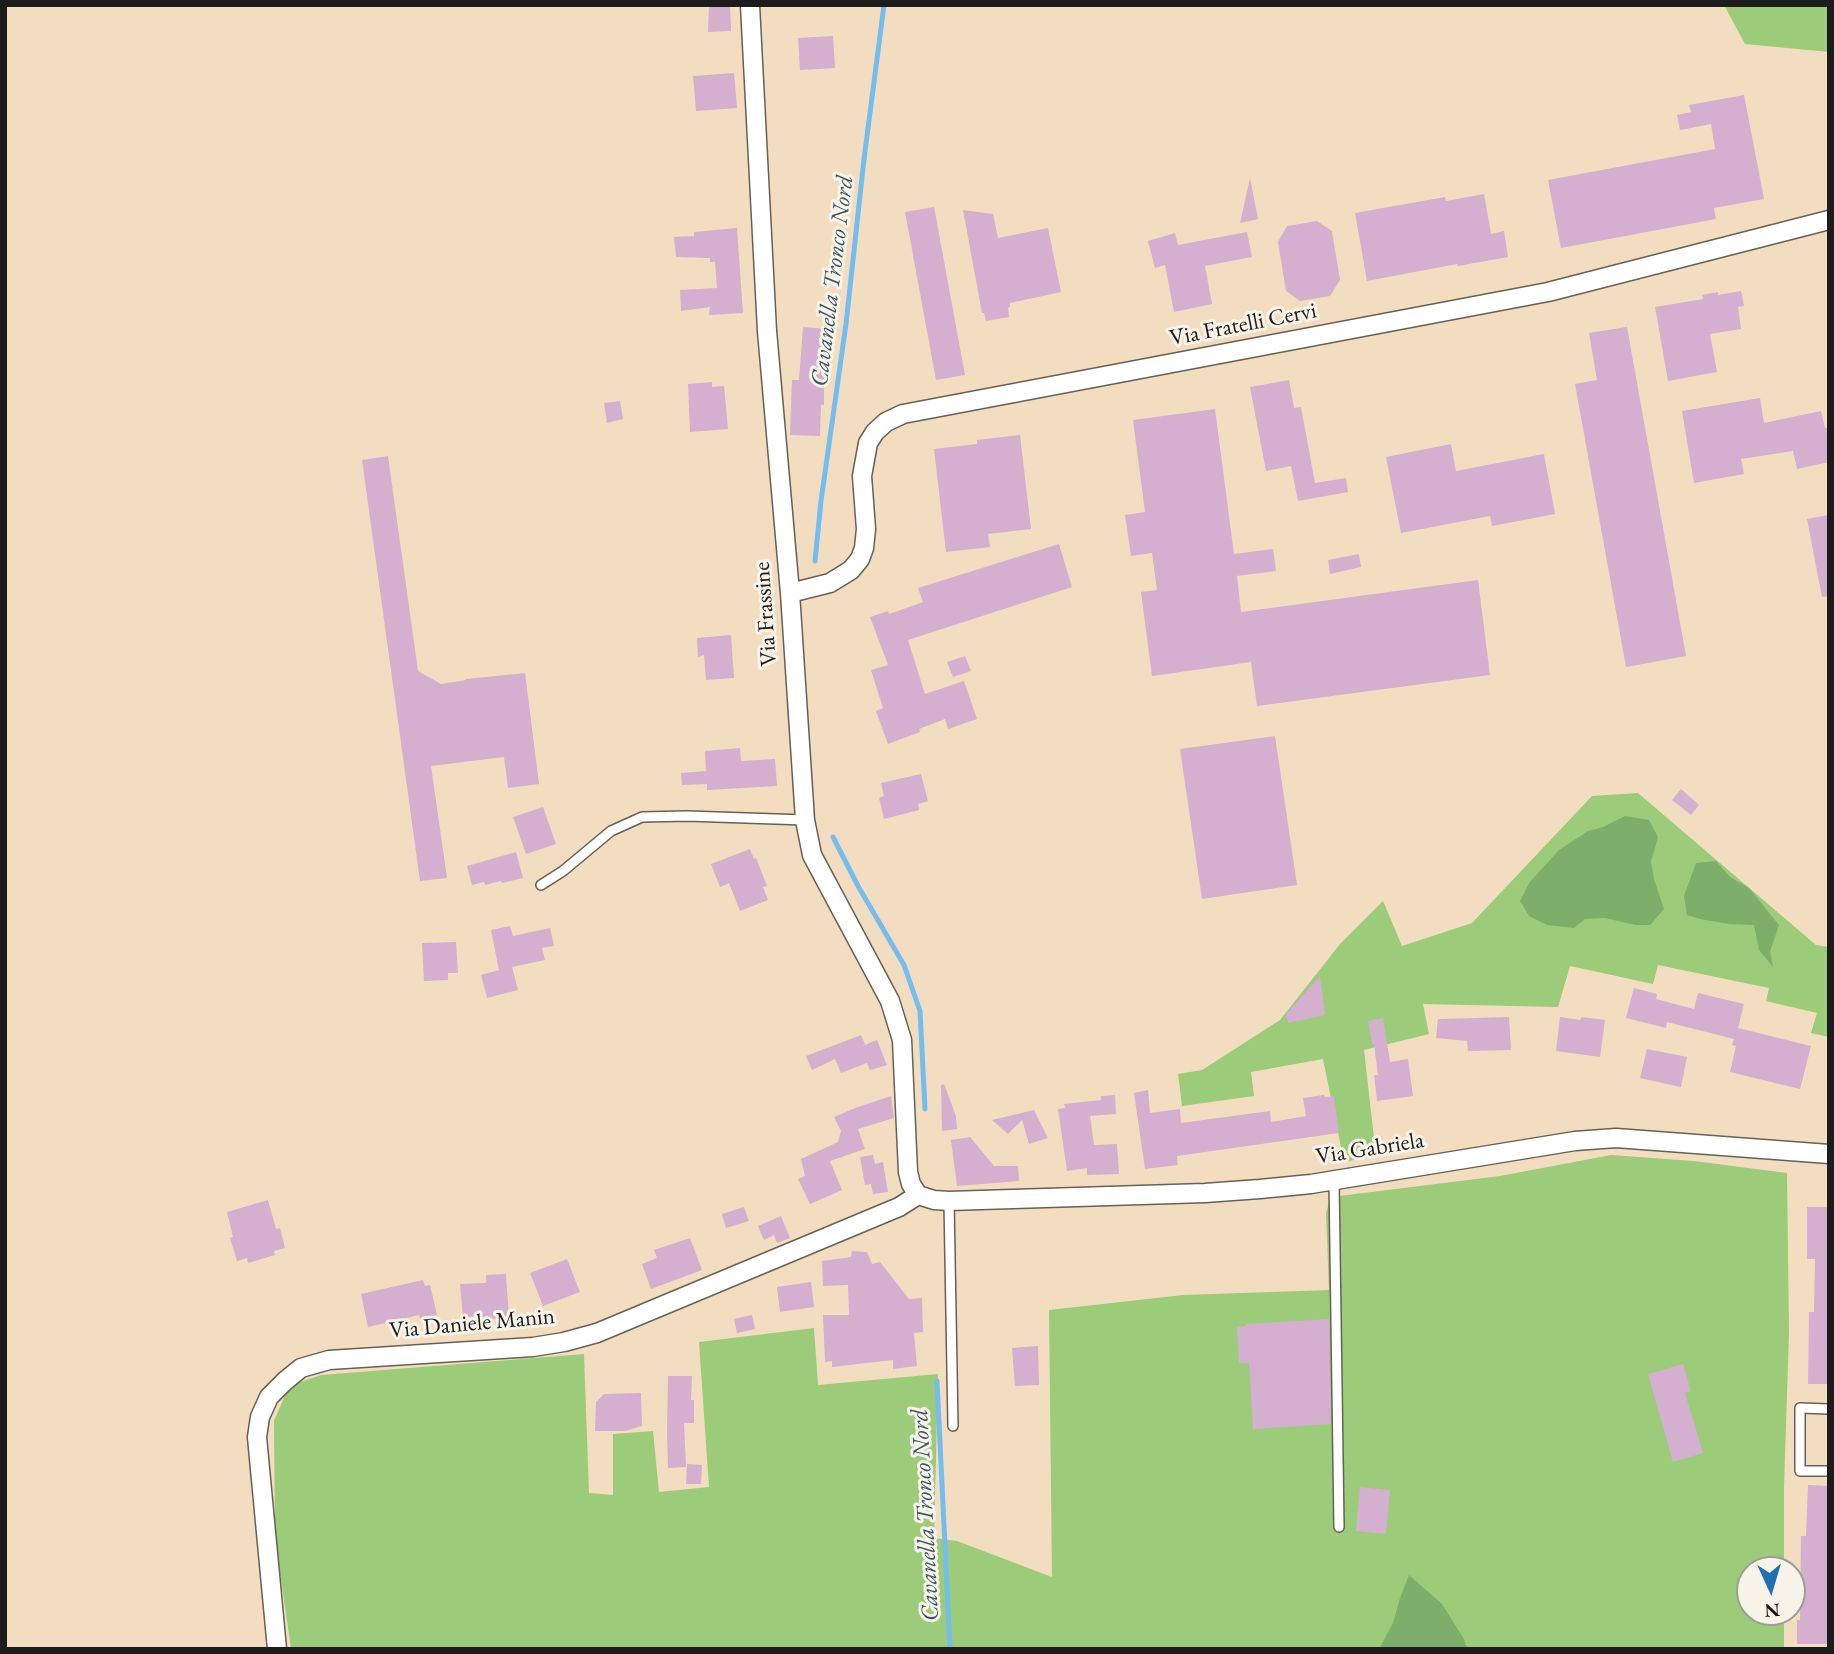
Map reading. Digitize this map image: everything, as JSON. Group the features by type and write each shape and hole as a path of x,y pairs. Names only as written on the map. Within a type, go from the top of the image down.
{"street":[{"name":"Via Frassine","path":"750,5 767,331 790,593 805,820 812,855 890,1000 902,1040 908,1172 918,1195"},
{"name":"Via Fratelli Cervi","path":"790,593 830,583 851,570 860,559 866,529 862,476 868,443 875,432 887,422 903,414 1548,292 1829,220"},
{"name":"Via Gabriela","path":"918,1195 949,1201 1205,1193 1272,1188 1576,1141 1616,1138 1829,1154"},
{"name":"Via Daniele Manin","path":"277,1649 257,1437 260,1417 269,1397 301,1368 329,1360 533,1347 597,1333 899,1207 918,1195"}],"lane":[{"path":"541,885 563,871 611,831 642,817 805,820"},
{"path":"1334,1180 1339,1527"},
{"path":"949,1201 953,1426"},
{"path":"1829,1409 1800,1408 1800,1471 1829,1471"}],"green space":[{"path":"1724,5 1829,5 1829,52 1745,44"},
{"path":"1638,793 1816,945 1829,947 1829,1037 1811,1033 1817,1013 1766,1001 1769,988 1658,965 1653,984 1570,966 1558,1007 1423,1004 1429,1034 1364,1050 1376,1156 1344,1162 1323,1059 1251,1072 1254,1096 1182,1106 1178,1074 1202,1070 1280,1020 1340,944 1383,901 1402,946 1472,923 1592,796"},
{"path":"1625,816 1649,820 1658,837 1651,862 1664,909 1650,925 1636,925 1605,918 1585,919 1574,928 1547,925 1529,916 1520,901 1529,883 1559,850 1588,831"},
{"path":"1716,861 1730,877 1749,888 1779,925 1770,952 1773,967 1759,950 1754,925 1729,924 1687,915 1684,896 1696,863"},
{"path":"1611,1155 1694,1161 1787,1173 1789,1332 1784,1556 1736,1556 1736,1626 1784,1626 1784,1649 291,1649 275,1537 274,1421 289,1386 321,1375 584,1354 589,1493 613,1495 613,1434 653,1431 659,1492 709,1487 699,1342 814,1328 818,1385 938,1374 934,1538 957,1541 1052,1577 1049,1310 1183,1295 1329,1290 1326,1213 1331,1197 1500,1176"},
{"path":"1409,1575 1442,1604 1464,1639 1467,1649 1379,1649 1393,1623"}],"building":[{"path":"709,5 730,5 731,31 708,32"},
{"path":"833,36 835,68 800,70 798,38"},
{"path":"734,73 737,108 696,111 693,76"},
{"path":"1744,95 1764,199 1714,208 1716,219 1561,248 1548,180 1715,149 1711,124 1680,130 1677,115 1691,112 1689,105"},
{"path":"1250,178 1258,219 1240,223"},
{"path":"1484,194 1491,234 1504,231 1508,257 1367,281 1355,213 1445,197 1446,201"},
{"path":"934,207 965,375 936,380 905,212"},
{"path":"963,210 993,214 998,238 1048,228 1061,292 1010,303 1009,317 986,321 982,313"},
{"path":"1317,221 1332,231 1340,280 1330,296 1300,301 1286,291 1278,242 1287,226"},
{"path":"737,228 743,313 709,315 710,307 681,311 680,290 717,288 715,262 710,262 710,258 676,257 674,237 694,236 694,232"},
{"path":"1247,232 1252,257 1205,266 1212,304 1174,312 1165,265 1155,268 1148,241 1175,233 1178,245"},
{"path":"1741,291 1744,306 1738,307 1741,329 1710,334 1717,372 1668,381 1655,307 1703,299 1702,295 1718,292 1718,295"},
{"path":"803,327 826,329 825,333 831,334 828,360 824,359 824,405 821,405 820,436 790,435 792,380 799,380"},
{"path":"1627,327 1686,656 1626,667 1575,384 1597,380 1589,333"},
{"path":"1289,380 1294,408 1301,407 1315,483 1346,478 1348,492 1298,501 1291,466 1266,471 1250,387"},
{"path":"712,382 712,387 724,386 728,429 690,432 688,384"},
{"path":"1760,398 1764,423 1821,411 1825,428 1829,427 1829,462 1797,469 1793,451 1741,459 1744,474 1694,483 1682,411"},
{"path":"620,401 623,419 607,423 604,403"},
{"path":"1215,409 1234,554 1273,549 1276,571 1237,576 1241,612 1478,580 1490,675 1257,706 1251,662 1152,676 1141,592 1157,590 1152,553 1131,556 1125,515 1145,512 1133,420"},
{"path":"1020,435 1031,529 988,534 990,547 946,552 934,449"},
{"path":"1451,444 1456,471 1544,454 1555,514 1492,526 1490,516 1401,533 1386,457"},
{"path":"388,456 418,671 441,684 525,673 539,784 508,788 504,757 431,766 447,878 420,881 362,460"},
{"path":"1829,515 1829,596 1822,597 1807,519"},
{"path":"1059,544 1072,587 908,640 925,694 964,681 977,719 948,729 945,719 888,744 876,711 883,708 871,670 888,665 870,617 888,611 889,614 923,602 918,588"},
{"path":"1359,554 1361,567 1330,574 1328,560"},
{"path":"731,635 734,678 706,680 704,655 698,657 697,638"},
{"path":"965,656 971,671 953,677 947,662"},
{"path":"1275,736 1297,885 1202,899 1180,749"},
{"path":"740,748 741,761 775,759 777,786 707,790 707,784 682,785 681,773 706,771 705,751"},
{"path":"921,774 928,801 918,804 919,810 884,819 879,798 884,796 881,783"},
{"path":"1681,789 1699,805 1691,815 1672,800"},
{"path":"543,807 556,844 526,854 513,817"},
{"path":"750,849 767,886 763,887 768,900 740,911 729,883 720,887 711,864"},
{"path":"516,852 523,878 472,885 467,866"},
{"path":"510,926 513,936 550,928 554,946 542,948 545,960 512,967 518,990 487,998 481,975 499,970 491,930"},
{"path":"456,942 458,973 448,973 448,980 424,981 422,943"},
{"path":"1320,976 1325,1015 1288,1023 1286,1014"},
{"path":"1634,988 1657,994 1656,999 1694,1009 1698,993 1744,1004 1738,1028 1811,1046 1800,1089 1730,1072 1736,1046 1732,1045 1734,1039 1667,1022 1666,1028 1626,1018"},
{"path":"1509,1017 1511,1050 1468,1051 1467,1041 1436,1038 1438,1019"},
{"path":"1560,1017 1605,1020 1600,1057 1556,1051"},
{"path":"1383,1018 1390,1062 1408,1059 1413,1096 1377,1101 1374,1075 1378,1075 1368,1021"},
{"path":"861,1035 865,1044 862,1046 877,1040 887,1065 870,1070 867,1063 841,1073 835,1059 812,1070 806,1056"},
{"path":"1647,1049 1687,1057 1681,1087 1640,1078"},
{"path":"944,1084 956,1116 957,1129 942,1131 941,1085"},
{"path":"1148,1090 1150,1113 1180,1109 1181,1123 1270,1111 1271,1122 1306,1116 1303,1098 1334,1096 1339,1133 1177,1156 1178,1165 1145,1169 1134,1093"},
{"path":"1115,1095 1116,1114 1090,1116 1094,1145 1117,1144 1119,1174 1087,1175 1087,1168 1067,1171 1058,1109 1065,1108 1064,1104 1101,1100 1101,1096"},
{"path":"891,1096 894,1118 858,1129 865,1149 830,1161 842,1190 810,1204 798,1179 805,1176 801,1159 838,1142 841,1131 834,1117"},
{"path":"1034,1110 1048,1138 1029,1144 1022,1120 1008,1134 992,1120"},
{"path":"970,1137 994,1166 1018,1166 1019,1181 957,1186 951,1140"},
{"path":"873,1155 875,1164 883,1162 888,1192 873,1194 871,1184 865,1185 860,1157"},
{"path":"268,1200 276,1229 280,1228 285,1248 274,1251 275,1255 248,1263 247,1258 237,1261 230,1238 233,1237 227,1212"},
{"path":"744,1207 749,1221 726,1228 722,1214"},
{"path":"1807,1207 1829,1207 1829,1384 1808,1384 1809,1312 1814,1312 1815,1259 1807,1259"},
{"path":"781,1216 790,1238 777,1243 774,1235 764,1240 758,1226"},
{"path":"690,1238 702,1270 651,1289 642,1264 657,1258 654,1250"},
{"path":"852,1251 867,1252 872,1264 880,1262 909,1299 922,1298 923,1332 914,1333 917,1366 893,1369 893,1360 832,1367 832,1361 825,1362 823,1315 849,1315 848,1285 823,1286 822,1261 851,1257"},
{"path":"567,1259 580,1292 543,1306 530,1273"},
{"path":"506,1274 509,1318 481,1320 481,1316 463,1317 460,1284 486,1283 486,1275"},
{"path":"423,1280 425,1286 430,1285 437,1315 420,1319 419,1315 368,1327 361,1294"},
{"path":"811,1282 814,1307 780,1312 777,1287"},
{"path":"752,1315 755,1329 737,1333 734,1319"},
{"path":"1329,1319 1331,1424 1253,1429 1249,1363 1239,1363 1237,1327 1246,1324"},
{"path":"1038,1346 1039,1385 1015,1386 1012,1348"},
{"path":"1683,1364 1691,1391 1685,1393 1703,1453 1673,1462 1648,1374"},
{"path":"668,1376 692,1376 694,1423 684,1423 686,1467 668,1468"},
{"path":"641,1393 642,1426 625,1431 595,1431 596,1402 604,1394"},
{"path":"687,1464 702,1465 701,1484 686,1484"},
{"path":"1808,1485 1829,1486 1829,1644 1797,1644 1797,1626 1806,1626 1806,1556 1801,1556 1801,1536 1806,1536"},
{"path":"1360,1487 1390,1490 1386,1534 1356,1531"}],"waterway":[{"name":"Cavanella Tronco Nord","path":"815,561 884,5"},
{"name":"Cavanella Tronco Nord","path":"833,837 904,965 920,1011 925,1109"},
{"name":"Cavanella Tronco Nord","path":"937,1381 950,1649"}]}
